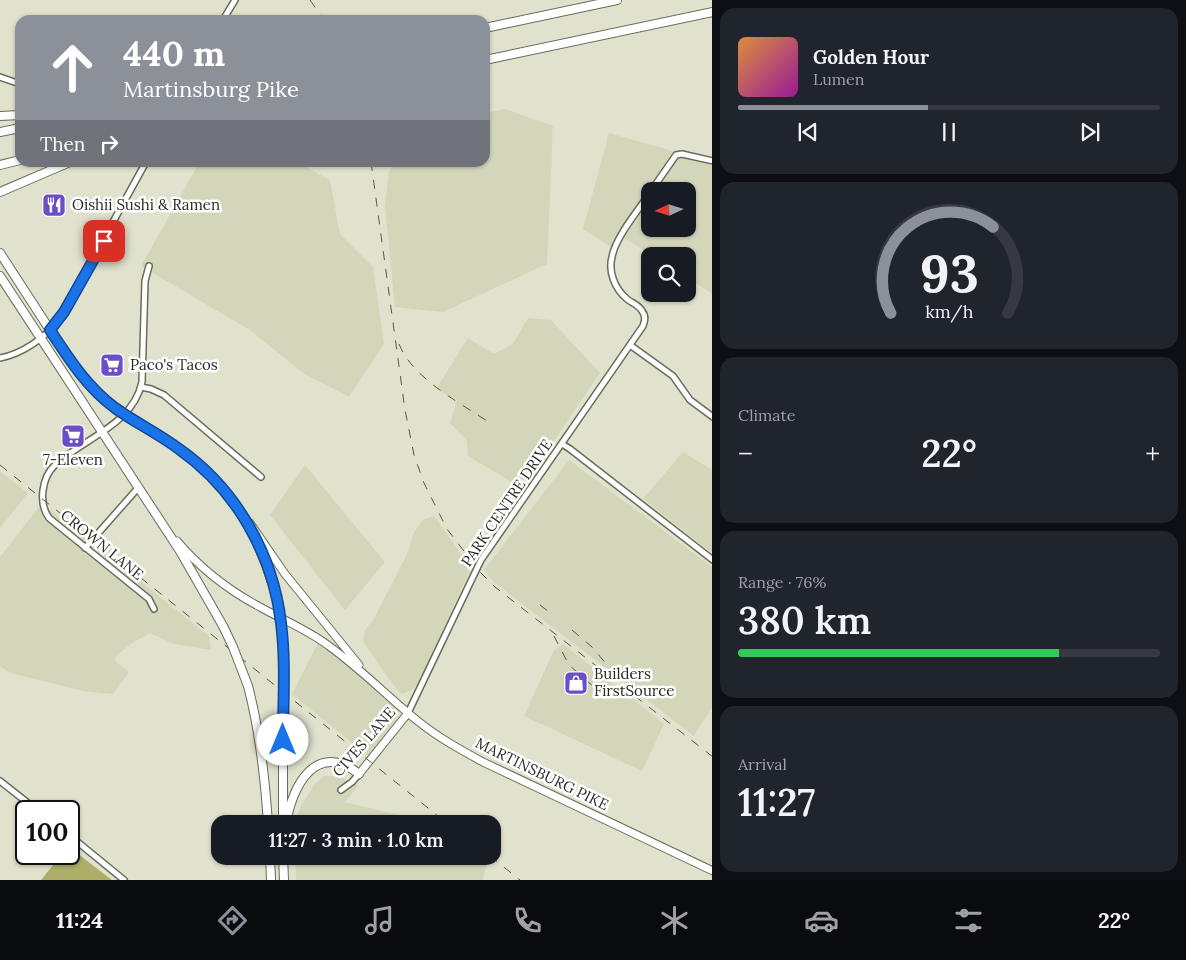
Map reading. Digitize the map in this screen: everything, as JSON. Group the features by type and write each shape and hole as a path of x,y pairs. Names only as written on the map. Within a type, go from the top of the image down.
{"highway":[{"path":"490,27 617,0"},
{"path":"490,59 712,12"},
{"path":"0,116 15,115"},
{"path":"0,132 15,129"},
{"path":"0,164 15,161"},
{"path":"0,192 58,167"},
{"path":"0,253 81,375 102,397 124,414 180,449 203,469 225,491 259,545 266,561 277,599 282,639 283,815"},
{"path":"0,276 197,579 223,626 248,686 257,723 263,755 267,815"},
{"path":"288,815 297,789 306,774 313,767 326,762 337,762 347,765 359,774"},
{"path":"270,865 271,880"},
{"path":"285,865 285,880"}],"main road":[{"path":"225,491 237,504 285,574 372,681"},
{"path":"153,512 187,553 215,578 248,600 319,638 372,681"},
{"name":"MARTINSBURG PIKE","path":"372,681 408,713 448,742 484,762 712,871"},
{"name":"CIVES LANE","path":"359,774 408,713"}],"street":[{"path":"226,15 235,0"},
{"path":"0,77 15,82"},
{"path":"658,182 676,155 682,154 712,162"},
{"path":"0,358 16,354 40,338 50,330 64,312 143,167"},
{"name":"PARK CENTRE DRIVE","path":"408,713 481,560 643,326 644,315 640,308 627,299 618,289 613,279 611,262 616,244 641,207"},
{"path":"149,266 145,281 141,387 164,395 261,477"},
{"path":"630,345 673,376 690,400 712,417"},
{"name":"CROWN LANE","path":"141,387 124,414 101,433 54,466 48,476 44,491 44,506 46,514 149,599 154,609"},
{"path":"562,444 712,560"},
{"path":"85,548 138,488"},
{"name":"CIVES LANE","path":"341,790 359,774"},
{"path":"0,781 24,800"},
{"path":"80,844 124,880"}],"shaded area":[{"path":"505,109 553,126 547,264 443,312 395,307 385,206 389,171 392,167 490,167 490,112"},
{"path":"609,133 673,151 653,182 641,182 641,201 611,247 583,229"},
{"path":"676,158 712,165 712,294 696,283 696,247 641,247 641,249 624,238 641,212 641,238 696,238 696,182 661,182"},
{"path":"197,167 306,167 330,180 340,234 373,267 384,344 349,397 304,374 250,330 141,266"},
{"path":"528,318 551,320 600,373 522,488 468,456 467,441 450,423 457,400 436,389 468,338 494,354 513,344"},
{"path":"683,452 712,470 712,553 643,499"},
{"path":"569,460 712,567 712,707 694,736 495,583 484,570"},
{"path":"305,465 385,562 345,610 270,515"},
{"path":"0,471 28,493 0,528"},
{"path":"42,503 209,636 211,650 174,644 150,633 117,655 115,659 117,663 129,672 113,694 83,691 10,673 0,666 0,557"},
{"path":"434,516 471,568 420,680 411,691 402,694 363,642 365,630 375,617 407,554 414,532 423,520"},
{"path":"318,643 338,656 397,709 399,715 395,723 368,756 292,694"},
{"name":"Builders FirstSource","path":"563,644 664,724 642,771 524,716 554,650"},
{"path":"324,776 337,776 359,785 345,802 398,815 298,815 315,784"},
{"path":"295,865 486,865 483,880 296,880"}],"green space":[{"path":"80,855 112,880 41,880 53,865 80,865"}],"railway":[{"path":"310,0 320,15"},
{"path":"372,167 405,410 414,455 424,483 447,529 480,572 495,587 712,756"},
{"path":"399,344 406,357 426,379 490,423"},
{"path":"0,465 437,815"},
{"path":"540,605 549,612"},
{"path":"572,630 592,647 619,679"},
{"path":"554,636 569,665 595,688"},
{"path":"501,865 520,880"}],"place":[{"name":"Oishii Sushi & Ramen","path":"54,205"},
{"name":"Paco's Tacos","path":"112,365"},
{"name":"7-Eleven","path":"73,436"},
{"name":"Builders FirstSource","path":"576,683"}],"route":[{"path":"104,241 64,312 50,330 72,364 90,386 116,408 166,439 198,464 225,491 251,530 266,561 280,612 283,652 283,740"}]}
